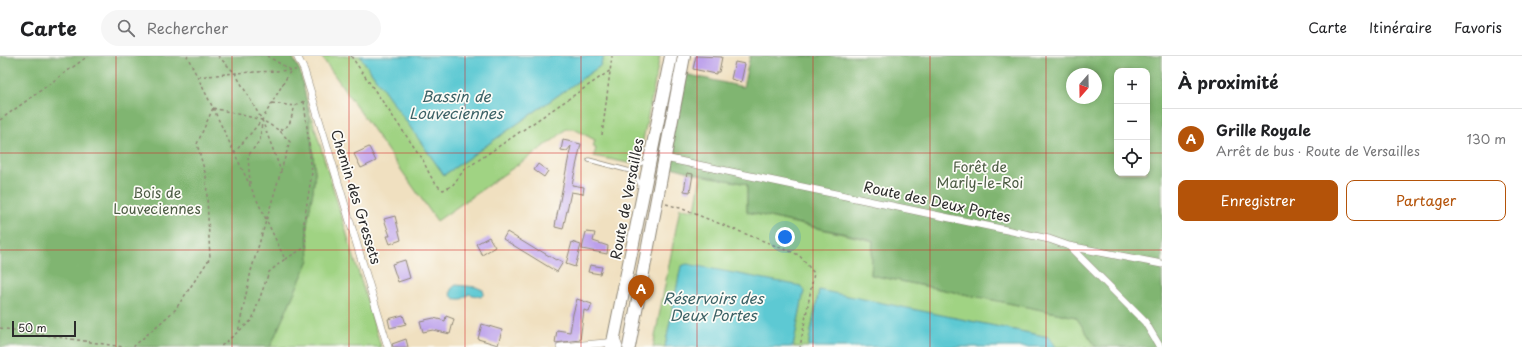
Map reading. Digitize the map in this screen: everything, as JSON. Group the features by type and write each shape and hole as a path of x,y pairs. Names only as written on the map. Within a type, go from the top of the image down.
{"main road":[{"name":"Route de Versailles","path":"615,345 642,193 650,161 670,56"},
{"name":"Route de Versailles","path":"629,347 684,56"}],"street":[{"name":"Chemin des Gressets","path":"297,56 304,70 388,347"},
{"name":"Route des Deux Portes","path":"665,158 1041,238 1069,246 1145,322 1160,347"},
{"path":"650,161 662,175"},
{"path":"1069,246 1162,264"},
{"path":"560,347 615,345"}],"lane":[{"path":"589,160 634,172"},
{"path":"634,172 638,165 650,161"},
{"path":"634,172 642,193"}],"path":[{"path":"0,120 88,56"},
{"path":"187,56 285,259"},
{"path":"218,56 235,73 262,120 281,171"},
{"path":"267,56 291,70"},
{"path":"351,56 423,160 430,176 443,190 452,186 464,170 610,70"},
{"path":"602,134 612,56"},
{"path":"234,153 262,120 291,70"},
{"path":"198,77 235,73 304,70"},
{"path":"272,103 295,106 313,99"},
{"path":"220,347 252,320 270,272 285,259 306,247 304,222 312,172 304,102"},
{"path":"280,131 289,125 295,106"},
{"path":"213,108 262,120 280,131 290,142 251,271 238,332"},
{"path":"133,347 175,310 210,258 206,176 197,144 213,108"},
{"path":"250,186 248,156 260,140 262,120"},
{"path":"657,202 680,208 799,255 814,273 800,347"},
{"path":"0,328 122,347"}],"green space":[{"name":"Bois de Louveciennes","path":"0,56 292,56 300,71 307,102 315,172 307,224 309,260 270,347 0,347"},
{"path":"321,56 360,56 444,175 600,66 604,56 660,56 638,165 594,156 596,148 593,147 595,140 574,129 566,129 556,138 437,221"},
{"name":"Forêt de Marly-le-Roi","path":"750,56 1162,56 1162,347 1096,347 1076,317 871,275 873,240 747,212 747,184 701,175 664,165 681,73 743,87"},
{"path":"307,102 381,347 270,347 309,260 307,224 315,172"},
{"path":"701,175 747,184 747,212 873,241 871,275 1076,317 1096,347 1056,347 1049,337 819,291 808,347 793,347 804,291 681,267 665,347 653,347 680,208 695,210"}],"water":[{"name":"Bassin de Louveciennes","path":"360,56 604,56 600,66 444,175"},
{"name":"Réservoirs des Deux Portes","path":"687,264 801,286 804,291 793,347 665,347 681,266"},
{"path":"456,285 476,287 483,290 484,294 481,297 469,294 462,299 455,299 451,296 450,292"},
{"path":"819,290 1049,337 1056,347 808,347"}],"building":[{"path":"696,56 722,57 719,72 716,72 716,74 693,69"},
{"path":"735,62 745,64 741,82 731,79"},
{"path":"563,140 581,144 572,185 584,187 583,194 571,192 563,229 555,227 571,146 567,151 561,150"},
{"path":"369,147 376,161 361,168 354,154"},
{"path":"538,164 548,171 544,177 534,170"},
{"path":"687,173 693,174 690,192 684,191"},
{"path":"395,216 401,240 390,244 387,236 390,236 384,219"},
{"path":"507,232 538,251 539,250 556,260 557,259 563,262 557,272 503,239"},
{"path":"586,232 595,233 593,241 608,246 607,254 582,249"},
{"path":"489,237 495,247 482,255 476,244"},
{"path":"572,242 581,245 575,267 566,264"},
{"path":"405,260 410,278 398,282 392,264"},
{"path":"590,265 602,267 600,274 588,272"},
{"path":"577,299 592,304 589,312 584,310 580,340 555,343 557,330 570,332"},
{"path":"403,315 406,324 390,328 388,319"},
{"path":"446,316 454,319 450,334 433,330 423,332 420,321 434,318 445,321"},
{"path":"482,324 502,330 498,345 478,339"},
{"path":"406,339 408,347 393,347 392,344"}],"place":[{"name":"Grille Royale","path":"641,308"}]}
